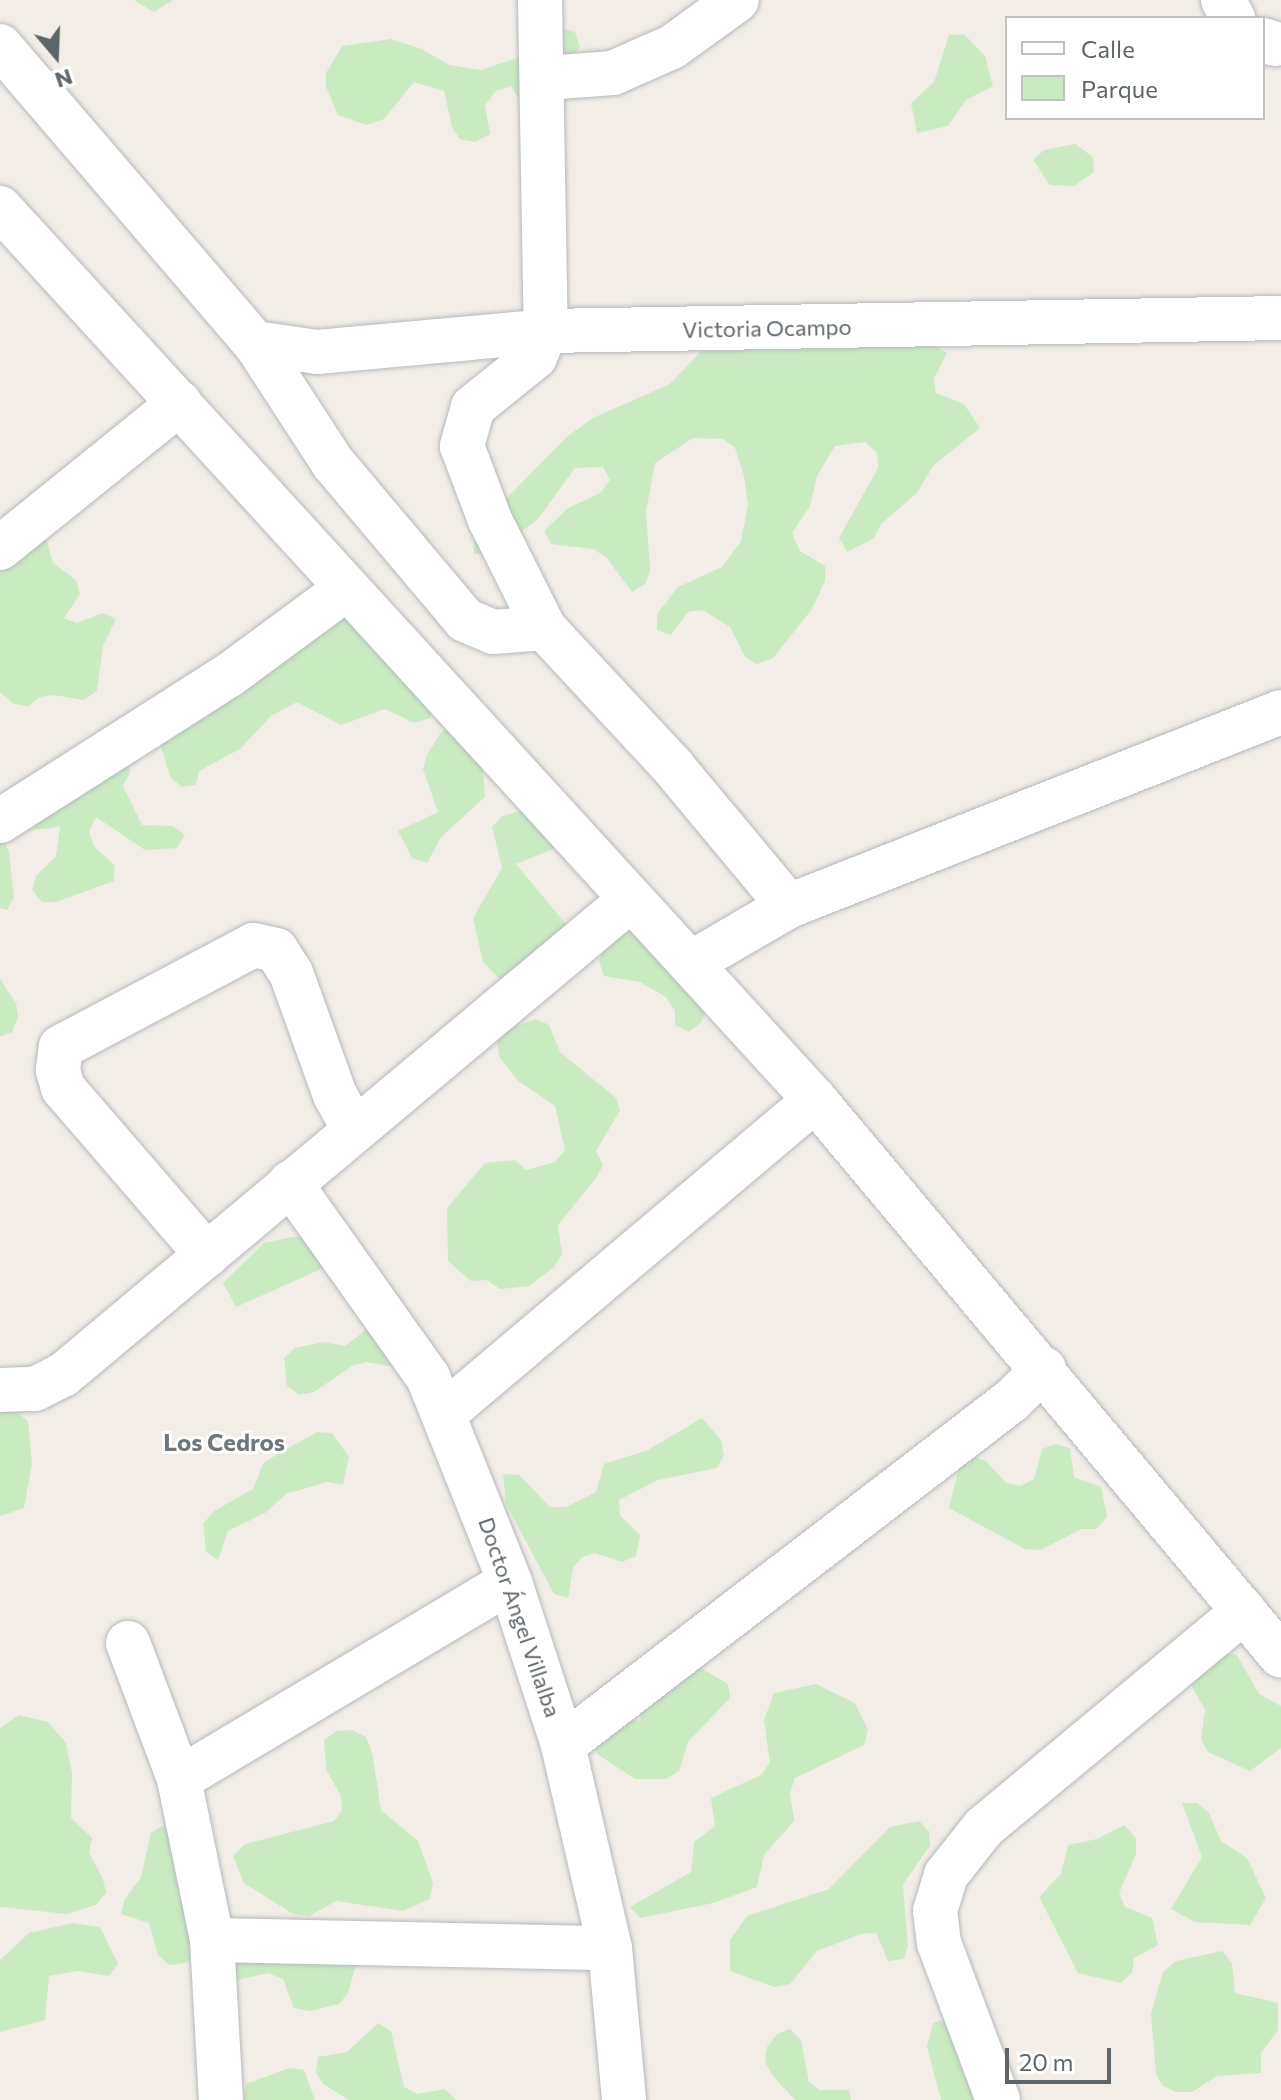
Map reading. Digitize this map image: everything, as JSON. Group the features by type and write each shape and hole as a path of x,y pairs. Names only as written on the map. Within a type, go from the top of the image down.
{"street":[{"path":"540,0 545,78 546,331 535,357 473,407 462,446 490,520 544,628 673,767 789,906"},
{"path":"545,78 613,73 672,47 737,0"},
{"path":"0,46 255,343 333,463 465,620 493,632 544,628"},
{"path":"0,208 815,1100 1044,1369 1281,1656"},
{"name":"Victoria Ocampo","path":"255,343 317,352 546,331 1281,318"},
{"path":"0,548 180,403"},
{"path":"0,821 228,676 346,589"},
{"path":"691,963 789,906 1281,712"},
{"path":"0,1390 35,1389 63,1375 353,1127 630,900"},
{"path":"207,1255 63,1088 58,1070 61,1047 254,945 276,950 291,973 335,1095 353,1127"},
{"path":"446,1412 815,1100"},
{"name":"Doctor Ángel Villalba","path":"290,1183 428,1377 446,1412 510,1582 563,1745 610,1948 624,2100"},
{"path":"563,1745 1011,1401 1044,1369"},
{"path":"179,1779 510,1582"},
{"path":"998,2100 939,1943 935,1911 946,1875 984,1827 1244,1611"},
{"path":"128,1643 179,1779 212,1940 221,2100"},
{"path":"212,1940 610,1948"}],"green space":[{"path":"134,0 173,0 154,12"},
{"path":"561,28 575,32 580,46 572,58 534,105 519,99 511,86 496,91 485,105 490,134 475,142 460,139 452,127 444,91 414,82 384,119 367,125 338,115 326,87 326,73 342,46 391,39 422,49 449,65 481,70 523,56"},
{"path":"964,34 985,56 993,86 966,100 948,126 917,133 911,103 934,82 949,35"},
{"path":"1075,144 1093,157 1094,172 1074,186 1050,185 1033,160 1044,150"},
{"path":"933,345 947,353 934,378 936,393 964,404 980,428 933,466 917,493 881,524 873,539 847,552 839,538 878,468 877,453 865,442 835,446 817,476 810,506 792,533 800,551 825,566 825,581 812,609 773,658 757,664 745,657 730,627 703,610 688,612 671,635 657,630 657,614 678,587 722,567 741,541 748,505 744,476 735,448 723,439 693,438 655,463 646,511 650,571 645,584 632,592 606,557 593,549 551,544 544,531 568,508 600,493 610,480 603,467 575,468 538,519 493,554 474,554 474,538 483,522 568,436 593,418 670,384 702,350"},
{"path":"45,534 53,563 76,580 80,594 64,618 77,623 103,613 116,619 103,646 97,691 84,700 54,695 40,697 29,706 14,704 0,692 0,543"},
{"path":"341,607 434,703 430,718 414,723 385,709 341,725 297,702 271,716 240,749 199,771 196,785 182,787 171,778 157,735"},
{"path":"471,725 482,752 485,797 441,837 427,863 412,858 398,831 438,812 423,769 427,755 442,731"},
{"path":"127,758 130,772 123,786 142,825 173,826 185,835 177,848 145,850 96,817 89,831 94,846 115,866 114,881 56,902 42,902 32,890 36,876 56,856 60,827 17,832"},
{"path":"528,808 558,847 516,864 565,923 565,939 504,984 483,962 473,918 502,868 492,827 501,817"},
{"path":"0,830 9,853 14,897 7,910 0,908"},
{"path":"641,929 707,1008 702,1022 689,1032 675,1025 675,1011 666,997 640,982 604,976 599,961 604,948 615,938"},
{"path":"0,979 16,1003 18,1017 12,1032 0,1037"},
{"path":"536,1019 549,1025 560,1052 616,1098 620,1110 596,1151 603,1165 596,1178 558,1225 562,1255 553,1268 529,1286 500,1289 487,1280 471,1281 448,1261 447,1208 485,1163 515,1160 526,1170 555,1162 565,1150 555,1106 517,1080 499,1056 497,1040 507,1029"},
{"path":"307,1237 325,1256 319,1270 236,1307 223,1283 264,1243"},
{"path":"368,1328 395,1367 366,1362 352,1366 314,1392 299,1395 287,1386 284,1358 295,1348 323,1342 345,1346"},
{"path":"0,1401 28,1421 32,1464 24,1508 0,1516"},
{"path":"702,1418 721,1440 724,1455 717,1468 658,1480 619,1500 620,1515 640,1535 636,1556 622,1562 595,1553 582,1557 573,1568 568,1598 554,1594 506,1504 503,1474 519,1475 550,1507 566,1507 596,1492 604,1464 648,1450"},
{"path":"317,1432 332,1433 349,1457 343,1485 327,1482 286,1494 265,1513 228,1531 218,1560 206,1552 203,1524 214,1511 253,1489 264,1462"},
{"path":"1055,1444 1070,1448 1074,1477 1101,1487 1107,1517 1096,1529 1081,1529 1041,1550 1025,1549 949,1508 960,1464 972,1456 986,1461 1006,1483 1020,1486 1034,1479 1042,1449"},
{"path":"1221,1652 1237,1655 1259,1694 1281,1706 1281,1748 1250,1771 1208,1752 1201,1739 1205,1710 1191,1685 1196,1670"},
{"path":"701,1668 728,1684 730,1698 688,1742 679,1771 666,1779 635,1779 597,1754 592,1739 627,1719 641,1721 635,1691 672,1670"},
{"path":"816,1684 855,1703 868,1730 864,1745 795,1778 790,1793 794,1821 764,1855 757,1887 713,1903 640,1918 630,1907 691,1872 694,1842 715,1826 711,1798 761,1775 770,1763 764,1720 774,1693"},
{"path":"19,1715 48,1722 66,1743 72,1773 71,1818 92,1838 89,1853 103,1879 106,1893 96,1905 67,1914 0,1907 0,1728"},
{"path":"352,1730 366,1737 372,1752 381,1810 418,1841 433,1883 430,1899 403,1911 336,1901 309,1916 293,1914 244,1883 233,1856 245,1844 334,1821 342,1810 341,1796 326,1769 324,1740 337,1731"},
{"path":"1182,1803 1197,1803 1209,1813 1221,1841 1247,1858 1266,1898 1250,1925 1195,1922 1171,1909 1202,1857"},
{"path":"919,1821 929,1831 930,1846 903,1884 908,1945 904,1959 888,1961 876,1933 861,1934 817,1951 790,1984 774,1987 730,1971 730,1940 747,1916 829,1889 890,1827"},
{"path":"164,1825 179,1825 197,1954 185,1963 169,1965 158,1955 149,1923 121,1914 124,1900 141,1877 151,1833"},
{"path":"1124,1825 1136,1838 1136,1854 1119,1893 1125,1907 1152,1918 1158,1945 1134,1958 1132,1973 1121,1983 1078,1973 1039,1897 1061,1874 1068,1845 1097,1839"},
{"path":"72,1923 100,1927 118,1964 109,1976 78,1971 49,1976 45,2020 0,2032 0,1960 29,1933"},
{"path":"1222,1951 1232,1963 1235,1993 1278,2003 1278,2030 1261,2053 1261,2073 1217,2076 1192,2092 1176,2092 1163,2086 1156,2074 1151,2014 1163,1972 1176,1961"},
{"path":"233,1953 356,1965 348,1993 339,2004 310,2011 294,2008 283,1979 268,1973 237,1980 228,1969"},
{"path":"946,2019 998,2100 941,2100 927,2047 933,2023"},
{"path":"378,2023 391,2031 404,2087 417,2094 445,2089 456,2100 349,2100 323,2084 316,2072 318,2057 347,2052"},
{"path":"790,2029 801,2040 809,2082 820,2090 849,2090 851,2100 795,2100 772,2075 765,2062 767,2047 777,2034"},
{"path":"289,2068 304,2070 315,2100 244,2100 246,2084"}],"district":[{"name":"Los Cedros","path":"224,1442"}]}
